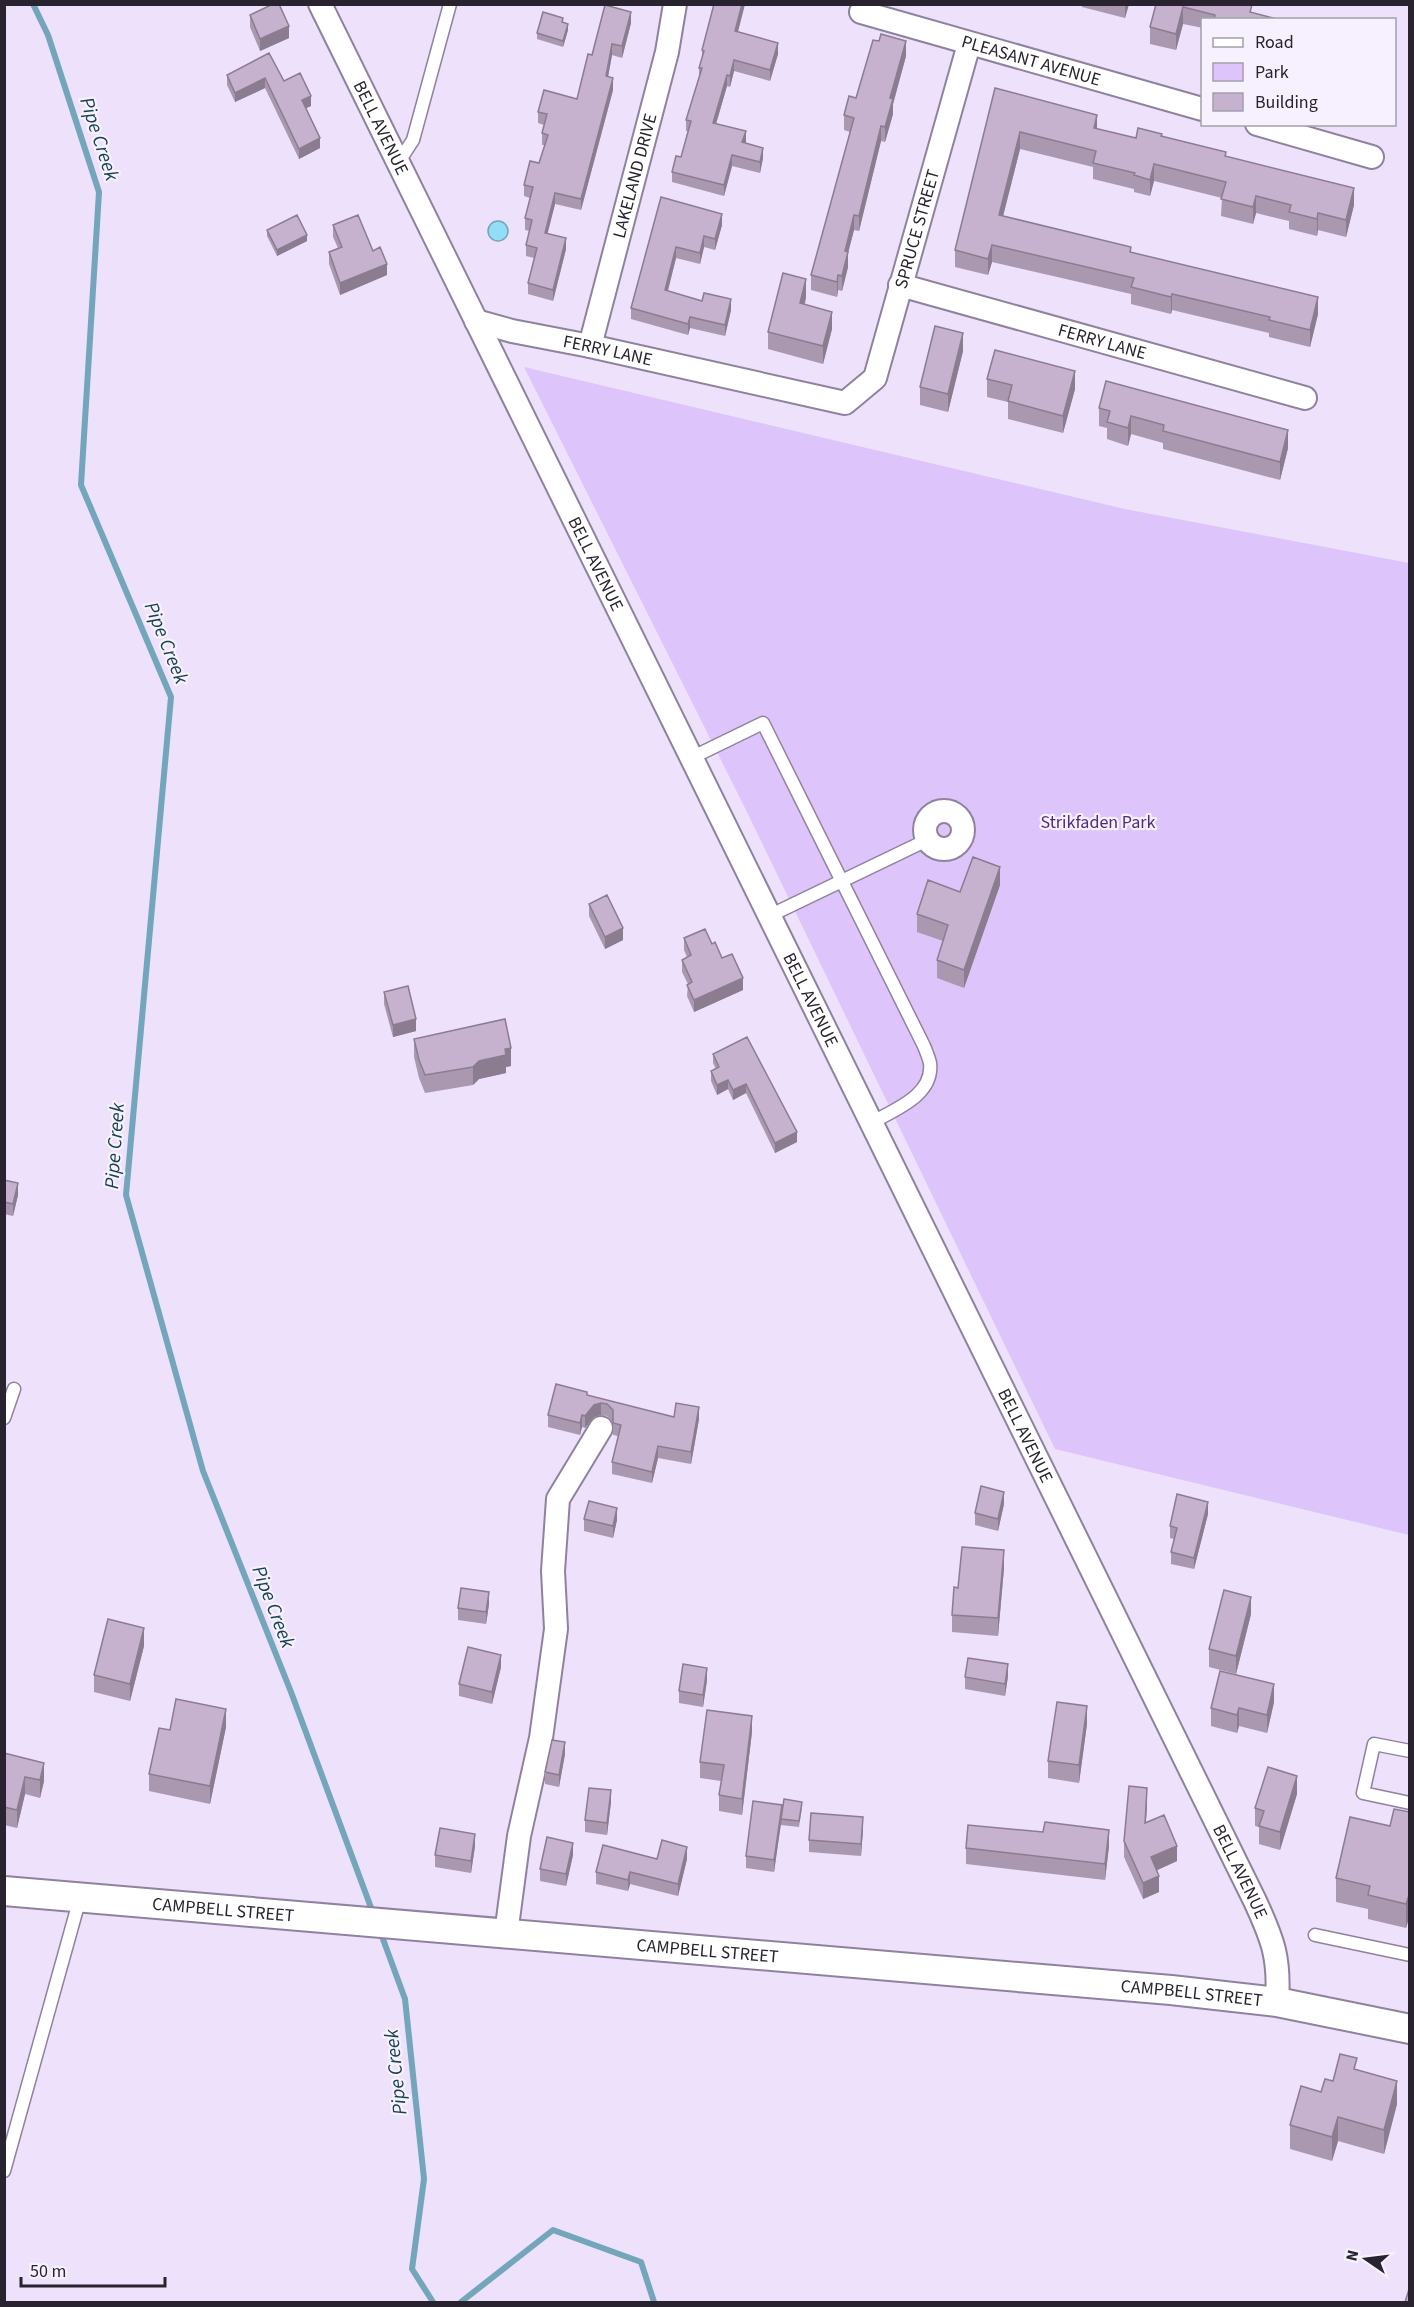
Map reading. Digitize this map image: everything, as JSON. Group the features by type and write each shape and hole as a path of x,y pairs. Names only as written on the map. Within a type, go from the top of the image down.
{"street":[{"name":"BELL AVENUE","path":"320,4 1255,1900 1274,1942 1279,1977 1277,2002"},
{"name":"LAKELAND DRIVE","path":"590,346 667,52 675,4"},
{"name":"PLEASANT AVENUE","path":"861,12 1201,108"},
{"name":"SPRUCE STREET","path":"844,403 874,378 969,44"},
{"path":"1264,126 1372,157"},
{"name":"FERRY LANE","path":"900,285 1305,398"},
{"name":"FERRY LANE","path":"476,321 512,331 590,346 844,403"},
{"path":"506,1934 519,1836 541,1738 556,1629 553,1571 558,1499 601,1428"},
{"name":"CAMPBELL STREET","path":"4,1891 1147,1988 1277,2002 1410,2029"}],"lane":[{"path":"398,164 413,140 450,4"},
{"path":"690,758 764,723 924,1046 930,1064 927,1082 920,1092 871,1122"},
{"path":"769,916 927,840"},
{"path":"4,1418 14,1389"},
{"path":"1410,1751 1374,1744 1363,1793 1410,1803"},
{"path":"4,2171 80,1898"},
{"path":"1315,1935 1410,1955"}],"green space":[{"name":"Strikfaden Park","path":"524,367 1125,509 1409,563 1409,1535 1055,1449 746,810"}],"water":[{"path":"494,221 502,221 508,227 508,235 502,241 494,241 488,235 488,227"}],"building":[{"path":"273,4 279,4 289,26 260,39 250,15"},
{"path":"714,4 742,4 735,31 778,43 770,70 734,60 730,76 727,75 713,123 746,131 742,142 763,148 760,162 732,155 724,185 672,172 676,156 681,157 691,121 686,120 702,68 699,68 704,51 702,50"},
{"path":"1156,4 1250,4 1252,5 1250,12 1273,18 1214,18 1215,15 1183,7 1176,34 1150,27"},
{"path":"605,5 631,12 622,46 612,44 606,76 613,78 581,199 555,193 545,233 566,238 553,290 528,283 537,248 526,245 532,220 525,218 533,187 524,185 530,161 539,163 548,135 542,133 547,114 538,112 544,90 577,99 588,54 592,55"},
{"path":"543,12 563,18 562,22 568,24 563,41 537,33"},
{"path":"881,34 906,41 890,98 893,99 885,127 881,126 859,216 854,215 845,251 848,252 842,276 838,275 837,282 811,275 854,118 844,115 849,96 856,98 873,40 879,41"},
{"path":"269,53 284,81 300,73 311,96 302,100 320,138 299,149 265,78 235,93 227,75"},
{"path":"995,88 1097,115 1094,128 1136,138 1138,128 1226,152 1225,156 1354,188 1346,220 1318,213 1317,219 1289,212 1291,205 1256,196 1253,207 1221,199 1226,182 1154,164 1150,180 1134,175 1135,173 1093,163 1096,151 1020,132 999,215 1131,247 1130,252 1318,297 1310,330 1269,320 1270,317 1172,294 1171,297 1131,287 1134,278 992,245 988,259 955,250"},
{"path":"661,197 722,214 715,239 704,236 700,253 676,247 665,290 702,301 704,293 731,299 725,325 690,317 688,324 631,308"},
{"path":"297,215 307,235 277,250 267,230"},
{"path":"358,215 373,251 380,247 387,264 340,283 329,252 342,247 333,225"},
{"path":"783,273 806,279 800,303 832,312 823,346 768,332"},
{"path":"935,326 963,333 948,394 920,387"},
{"path":"995,350 1075,371 1063,416 1008,401 1012,385 987,379"},
{"path":"1106,381 1288,430 1280,462 1163,431 1164,425 1131,416 1128,428 1107,422 1110,411 1099,408"},
{"path":"973,857 1000,867 964,970 937,960 948,925 917,914 928,880 960,892"},
{"path":"607,895 623,928 605,937 589,904"},
{"path":"705,929 712,944 715,942 722,958 732,954 743,978 694,1000 687,985 692,982 682,960 691,955 684,938"},
{"path":"408,986 416,1019 393,1025 384,992"},
{"path":"505,1019 511,1048 505,1049 506,1055 479,1061 473,1067 425,1075 414,1039"},
{"path":"747,1037 797,1132 775,1143 746,1084 733,1090 728,1080 717,1085 711,1071 719,1067 713,1054"},
{"path":"4,1180 18,1183 13,1204 4,1202"},
{"path":"556,1384 587,1392 587,1395 674,1417 676,1403 699,1407 691,1452 658,1446 652,1472 612,1462 621,1425 613,1423 613,1410 607,1404 594,1405 585,1416 582,1415 580,1423 548,1415"},
{"path":"981,1486 1004,1492 998,1519 975,1513"},
{"path":"1177,1494 1208,1502 1194,1558 1171,1552 1177,1528 1170,1526"},
{"path":"589,1501 617,1508 613,1526 584,1519"},
{"path":"962,1547 1004,1550 998,1618 952,1615 954,1587 958,1588"},
{"path":"461,1588 489,1592 486,1612 458,1608"},
{"path":"1224,1590 1251,1597 1236,1656 1209,1649"},
{"path":"108,1619 144,1628 130,1684 94,1675"},
{"path":"468,1647 501,1655 492,1692 459,1684"},
{"path":"968,1658 1008,1664 1005,1684 965,1677"},
{"path":"683,1664 707,1668 703,1695 679,1691"},
{"path":"1220,1671 1274,1684 1267,1715 1239,1708 1237,1715 1211,1708"},
{"path":"176,1699 226,1709 210,1786 149,1774 159,1728 170,1730"},
{"path":"1057,1702 1087,1706 1079,1765 1048,1761"},
{"path":"707,1710 752,1716 742,1799 719,1795 724,1765 700,1762"},
{"path":"552,1740 565,1742 559,1775 545,1772"},
{"path":"4,1753 44,1763 40,1780 25,1777 17,1810 4,1807"},
{"path":"1268,1767 1297,1776 1280,1832 1259,1826 1264,1811 1255,1808"},
{"path":"1129,1786 1147,1788 1145,1823 1164,1815 1177,1846 1151,1857 1159,1876 1143,1883 1124,1841"},
{"path":"589,1788 611,1790 607,1823 585,1820"},
{"path":"784,1799 802,1802 799,1821 781,1819"},
{"path":"753,1801 782,1805 774,1860 746,1856"},
{"path":"1394,1809 1410,1812 1410,1895 1406,1904 1368,1895 1370,1886 1336,1878 1350,1817 1390,1826"},
{"path":"811,1813 863,1817 861,1844 809,1840"},
{"path":"1045,1822 1109,1830 1105,1864 966,1848 968,1825 1043,1832"},
{"path":"440,1828 475,1834 471,1861 435,1855"},
{"path":"547,1837 573,1843 566,1874 540,1869"},
{"path":"662,1840 687,1847 678,1884 630,1872 628,1880 596,1872 603,1845 657,1859"},
{"path":"1340,2054 1357,2058 1354,2069 1397,2081 1384,2130 1338,2117 1332,2137 1290,2125 1301,2086 1321,2092 1325,2079 1333,2081"},
{"path":"1410,2286 1410,2302 1405,2302"}],"waterway":[{"name":"Pipe Creek","path":"33,4 48,35 99,192 81,485 171,697 126,1195 203,1471 291,1692 373,1913"},
{"name":"Pipe Creek","path":"380,1931 405,1999 424,2179 412,2269 433,2302"},
{"name":"Pipe Creek","path":"461,2302 553,2230 641,2262 654,2302"}]}
